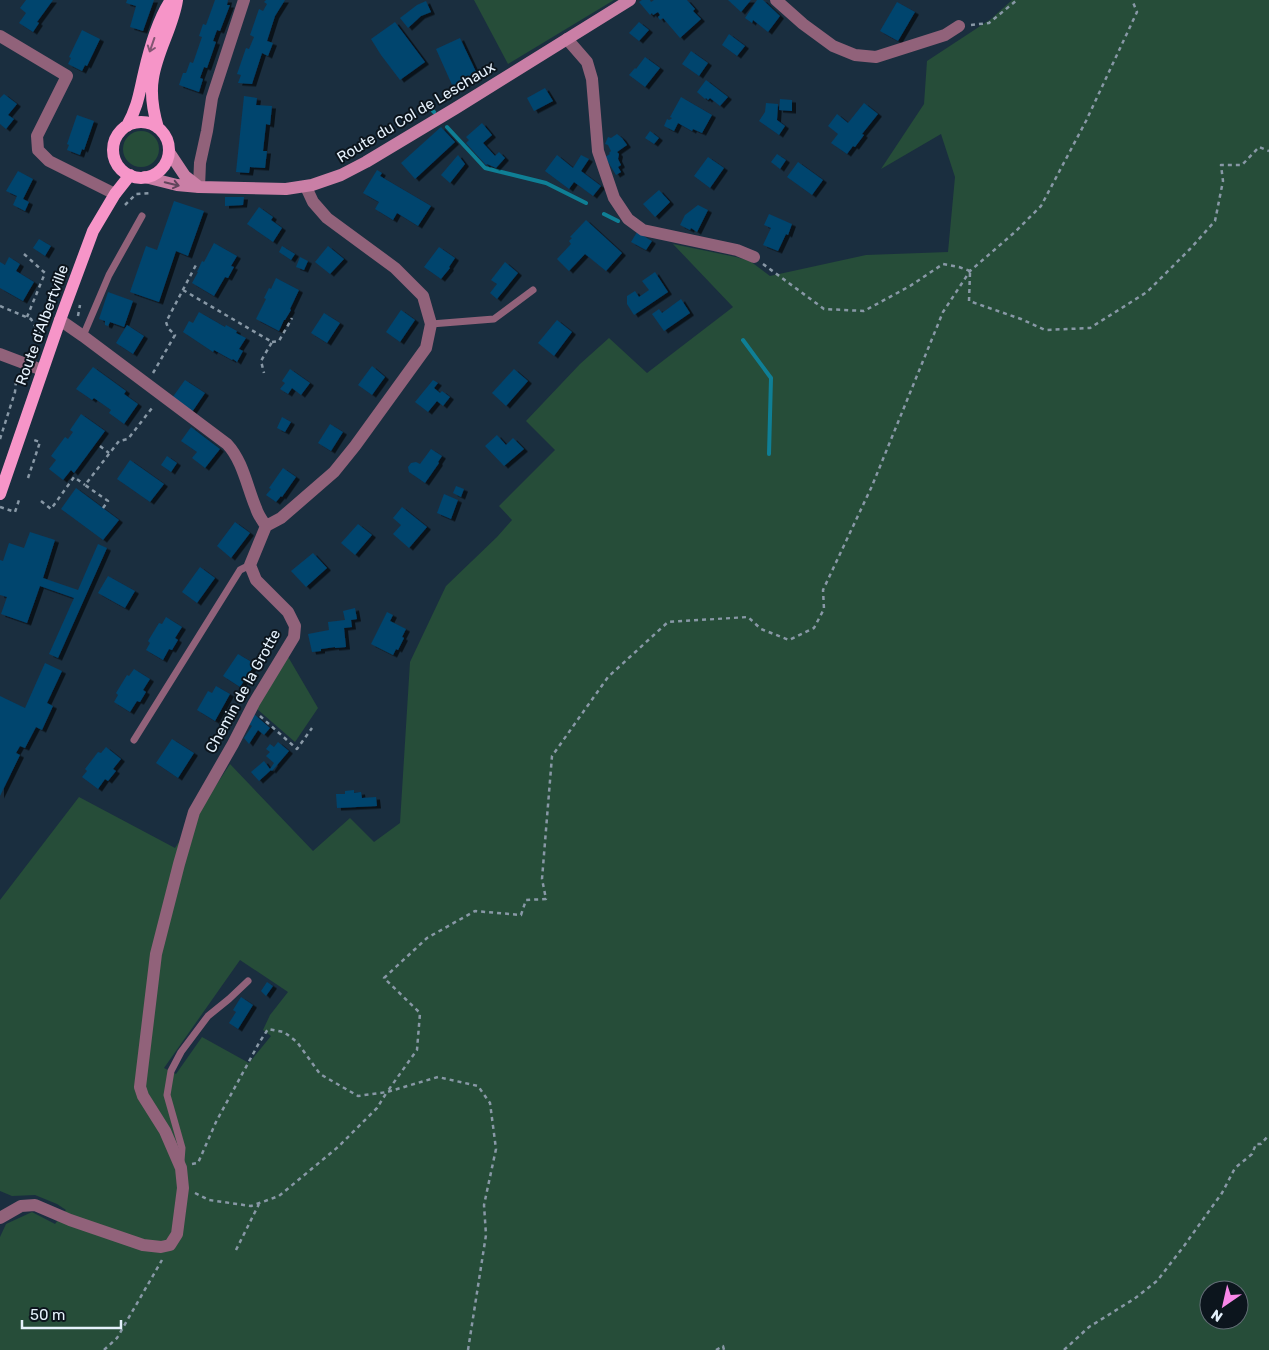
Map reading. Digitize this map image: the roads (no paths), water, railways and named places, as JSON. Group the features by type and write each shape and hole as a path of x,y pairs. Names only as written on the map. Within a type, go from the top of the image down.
{"main road":[{"path":"128,126 140,97 145,68 153,44 164,13 171,0"},
{"path":"158,128 152,101 152,82 154,71 174,15 177,0"},
{"name":"Route du Col de Leschaux","path":"145,177 177,186 286,189 306,187 341,175 456,108 630,0"},
{"path":"138,122 148,123 158,128 165,136 169,147 165,164 161,169 151,176 140,178 130,175 121,169 117,164 113,148 119,133 128,126 138,122"},
{"path":"169,152 185,176 199,187"},
{"name":"Route d'Albertville","path":"0,494 42,370 93,231 114,194 130,175"}],"street":[{"path":"199,187 200,163 212,98 244,0"},
{"path":"776,0 803,24 833,46 862,56 876,57 945,35 959,26"},
{"path":"0,36 66,76 37,136 38,150 49,161 114,194"},
{"path":"567,39 587,62 592,79 598,151 614,198 628,219 643,230 737,250 754,257"},
{"path":"250,565 266,526 280,518 334,472 344,459 426,348 431,324 423,296 395,268 327,218 313,202 306,187"},
{"path":"60,320 233,450 257,511 266,526"},
{"path":"0,354 42,370"},
{"name":"Chemin de la Grotte","path":"0,1218 21,1206 35,1205 70,1220 144,1245 161,1247 170,1245 177,1234 183,1188 181,1168 164,1131 142,1096 140,1088 156,954 194,812 251,709 294,637 295,626 288,612 256,580 250,565"}],"lane":[{"path":"83,336 109,275 142,216"},
{"path":"431,324 494,319 533,290"},
{"path":"134,740 240,570 250,565"},
{"path":"181,1168 182,1148 167,1095 171,1071 181,1052 208,1016 229,1000 248,981"}],"waterway":[{"path":"447,127 485,168 546,183 586,203"},
{"path":"604,214 618,221"},
{"path":"743,340 771,378 769,454"}]}
